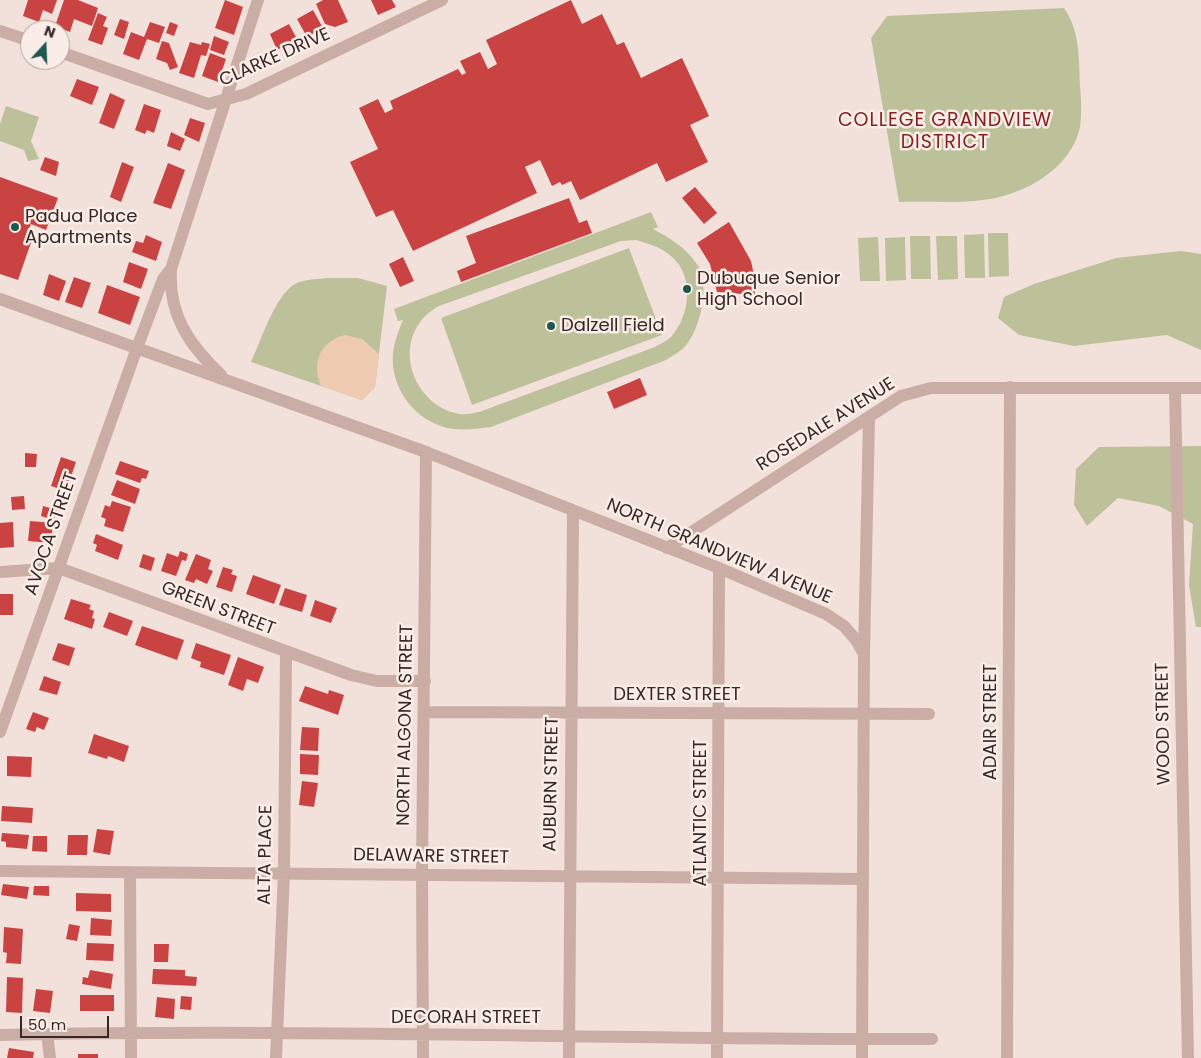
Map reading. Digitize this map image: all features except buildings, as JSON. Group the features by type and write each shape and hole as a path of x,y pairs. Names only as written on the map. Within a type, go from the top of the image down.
{"street":[{"name":"NORTH GRANDVIEW AVENUE","path":"225,379 201,356 182,330 174,308 170,284 171,269 258,0"},
{"name":"CLARKE DRIVE","path":"70,56 208,104 246,94 442,0"},
{"path":"0,31 20,38"},
{"name":"NORTH GRANDVIEW AVENUE","path":"171,269 163,278 137,348 426,452 719,568 826,614 844,626 856,640 864,654"},
{"path":"0,299 137,348"},
{"name":"AVOCA STREET","path":"0,732 137,348"},
{"name":"ADAIR STREET","path":"1007,1058 1010,387"},
{"name":"ROSEDALE AVENUE","path":"667,548 901,396 931,388 1201,388"},
{"name":"WOOD STREET","path":"1176,389 1188,1058"},
{"path":"862,1058 864,654 869,417"},
{"name":"NORTH ALGONA STREET","path":"423,1058 422,875 426,452"},
{"name":"AUBURN STREET","path":"569,1058 568,876 572,510"},
{"name":"GREEN STREET","path":"0,572 59,568 286,653 368,679 425,681"},
{"name":"ATLANTIC STREET","path":"716,1058 719,878 719,568"},
{"name":"ALTA PLACE","path":"276,1058 284,873 286,653"},
{"name":"DEXTER STREET","path":"425,712 929,714"},
{"name":"DELAWARE STREET","path":"0,871 862,879"},
{"path":"130,872 131,1058"},
{"name":"DECORAH STREET","path":"0,1035 131,1032 863,1040 932,1039"},
{"path":"47,1034 50,1058"}],"green space":[{"path":"1064,8 1073,26 1078,45 1081,116 1080,127 1075,141 1068,154 1058,166 1033,184 1004,196 968,201 899,202 871,38 887,16"},
{"path":"6,106 39,117 31,141 39,159 28,161 24,150 0,141 0,124"},
{"path":"651,212 658,227 653,229 671,239 687,252 696,263 703,281 702,304 696,326 687,344 674,355 666,360 491,427 472,429 447,428 430,421 420,415 405,398 399,388 393,365 394,345 403,320 398,321 394,309","holes":["636,240 663,250 679,264 684,274 687,285 686,307 677,328 668,340 655,347 470,414 445,410 433,402 423,391 415,378 411,364 410,349 413,335 421,321 434,309 621,241"]},
{"path":"988,233 1008,233 1009,276 989,277"},
{"path":"984,234 985,278 965,278 964,235"},
{"path":"910,236 930,236 931,279 911,279"},
{"path":"936,236 957,236 958,279 938,280"},
{"path":"878,237 880,281 860,281 858,238"},
{"path":"905,237 906,280 886,281 885,238"},
{"name":"Dalzell Field","path":"629,248 662,335 472,405 441,318"},
{"path":"1181,251 1201,254 1201,350 1167,335 1074,346 1019,335 998,318 1004,297 1034,284 1116,258"},
{"path":"329,278 358,278 387,286 375,387 362,400 251,362 275,308 288,290 295,284 303,281"},
{"path":"1201,446 1201,627 1196,627 1189,585 1193,524 1159,506 1118,498 1087,526 1074,505 1076,469 1099,447"}],"sand":[{"path":"345,335 362,339 379,354 375,387 362,400 321,386 318,377 317,369 320,354 329,342"}],"place":[{"name":"Padua Place Apartments","path":"15,227"},
{"name":"Dubuque Senior High School","path":"687,289"},
{"name":"Dalzell Field","path":"551,326"}],"district":[{"name":"COLLEGE GRANDVIEW DISTRICT","path":"945,132"}]}
